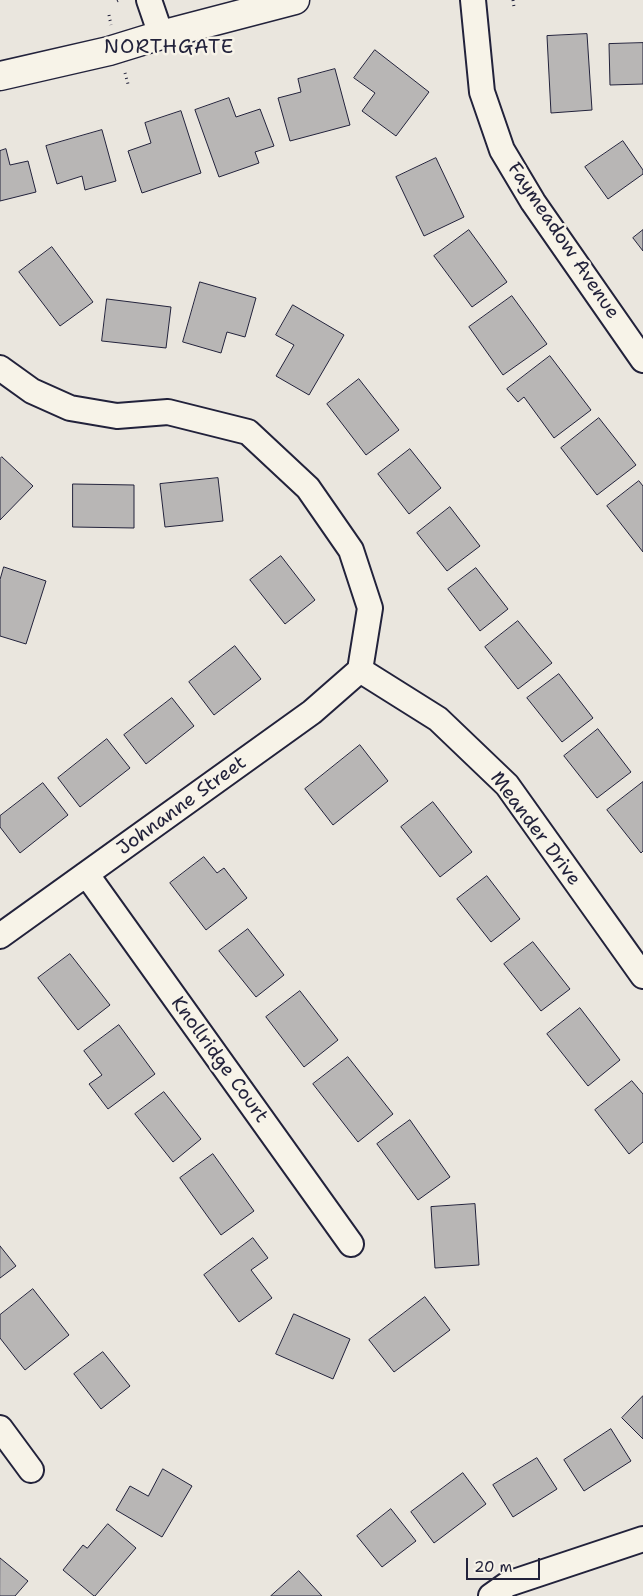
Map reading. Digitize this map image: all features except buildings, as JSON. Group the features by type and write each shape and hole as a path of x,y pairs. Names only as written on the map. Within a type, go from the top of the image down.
{"street":[{"path":"149,0 161,35"},
{"path":"0,76 109,51 161,35 295,0"},
{"name":"Faymeadow Avenue","path":"473,0 482,92 502,150 533,202 643,360"},
{"path":"0,368 32,391 70,408 117,416 168,412 248,432 308,488 352,550 370,608 360,670"},
{"name":"Johnanne Street","path":"0,936 312,712 360,670"},
{"name":"Meander Drive","path":"360,670 438,718 507,785 643,976"},
{"name":"Knollridge Court","path":"87,875 351,1244"},
{"path":"0,1428 31,1470"},
{"path":"491,1596 508,1584 643,1539"}],"path":[{"path":"513,0 514,7"},
{"path":"124,70 128,84"}],"district":[{"name":"NORTHGATE","path":"169,48"}]}
